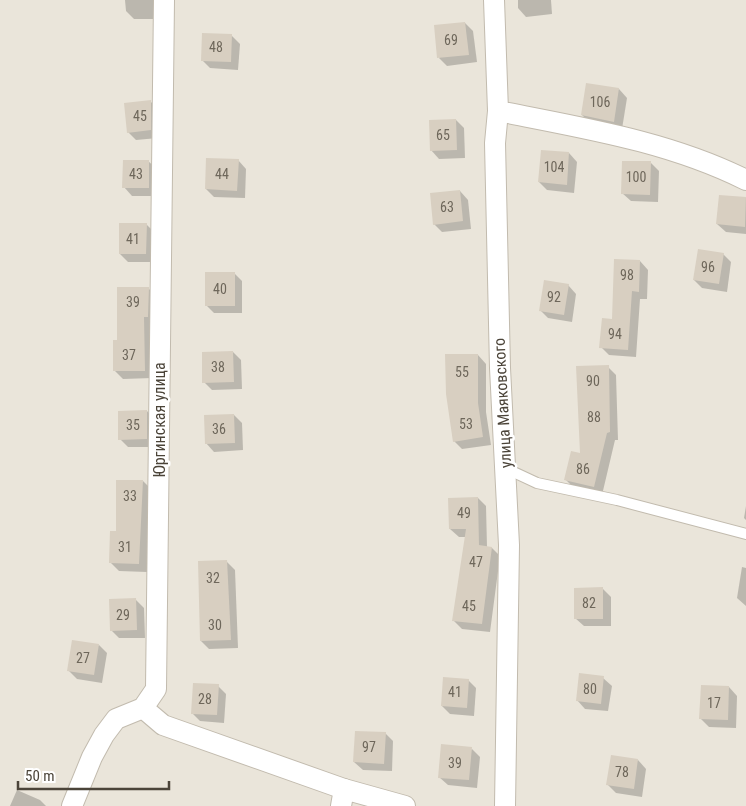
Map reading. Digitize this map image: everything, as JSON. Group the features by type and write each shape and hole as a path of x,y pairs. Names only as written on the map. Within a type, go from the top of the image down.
{"street":[{"name":"Юргинская улица","path":"143,708 156,689 164,0"},
{"name":"улица Маяковского","path":"494,0 498,111 495,143 500,368 509,545 505,806"},
{"path":"498,111 635,138 712,163 746,180"},
{"path":"72,806 92,757 104,735 116,719 143,708 163,725 342,797 405,806"}],"lane":[{"path":"505,468 536,483 625,502 746,534"}],"shaded area":[{"path":"0,0 746,0 746,806 0,806"}],"building":[{"path":"465,22 469,55 437,58 434,25"},
{"path":"202,33 232,34 231,62 201,61"},
{"path":"586,83 619,88 614,122 581,115"},
{"path":"151,100 151,130 127,133 124,103"},
{"path":"456,119 457,150 430,151 429,120"},
{"path":"541,150 569,152 567,185 538,182"},
{"path":"206,158 239,159 237,191 205,189"},
{"path":"123,160 149,160 149,188 122,188"},
{"path":"622,161 651,161 650,195 621,194"},
{"path":"460,190 463,221 433,225 430,193"},
{"path":"719,195 746,197 745,227 716,224"},
{"path":"119,223 147,223 146,254 119,254"},
{"path":"698,249 724,253 719,284 693,280"},
{"path":"614,259 640,260 639,292 632,291 628,350 599,348 602,318 612,319"},
{"path":"205,272 235,272 235,306 205,306"},
{"path":"544,280 569,284 564,315 539,311"},
{"path":"117,287 149,287 148,317 144,317 145,371 113,371 113,340 117,340"},
{"path":"233,351 234,382 202,383 202,352"},
{"path":"445,354 478,354 478,403 483,437 453,442 446,394"},
{"path":"609,365 610,432 607,433 594,487 564,480 571,451 580,453 576,366"},
{"path":"147,410 147,439 118,440 118,411"},
{"path":"234,414 235,443 205,444 204,415"},
{"path":"116,480 143,480 139,564 109,563 110,531 116,531"},
{"path":"478,497 479,545 492,547 482,624 452,621 466,529 449,529 448,498"},
{"path":"227,560 231,640 200,641 198,561"},
{"path":"603,587 603,619 574,619 574,588"},
{"path":"136,598 137,630 110,631 109,599"},
{"path":"72,640 99,644 94,675 67,671"},
{"path":"579,673 604,676 601,704 576,701"},
{"path":"443,677 469,679 467,708 441,706"},
{"path":"193,683 219,684 217,715 191,714"},
{"path":"701,685 729,686 728,720 699,719"},
{"path":"355,731 386,732 384,764 353,762"},
{"path":"441,744 472,747 469,780 438,778"},
{"path":"611,755 638,759 634,789 606,785"}]}
